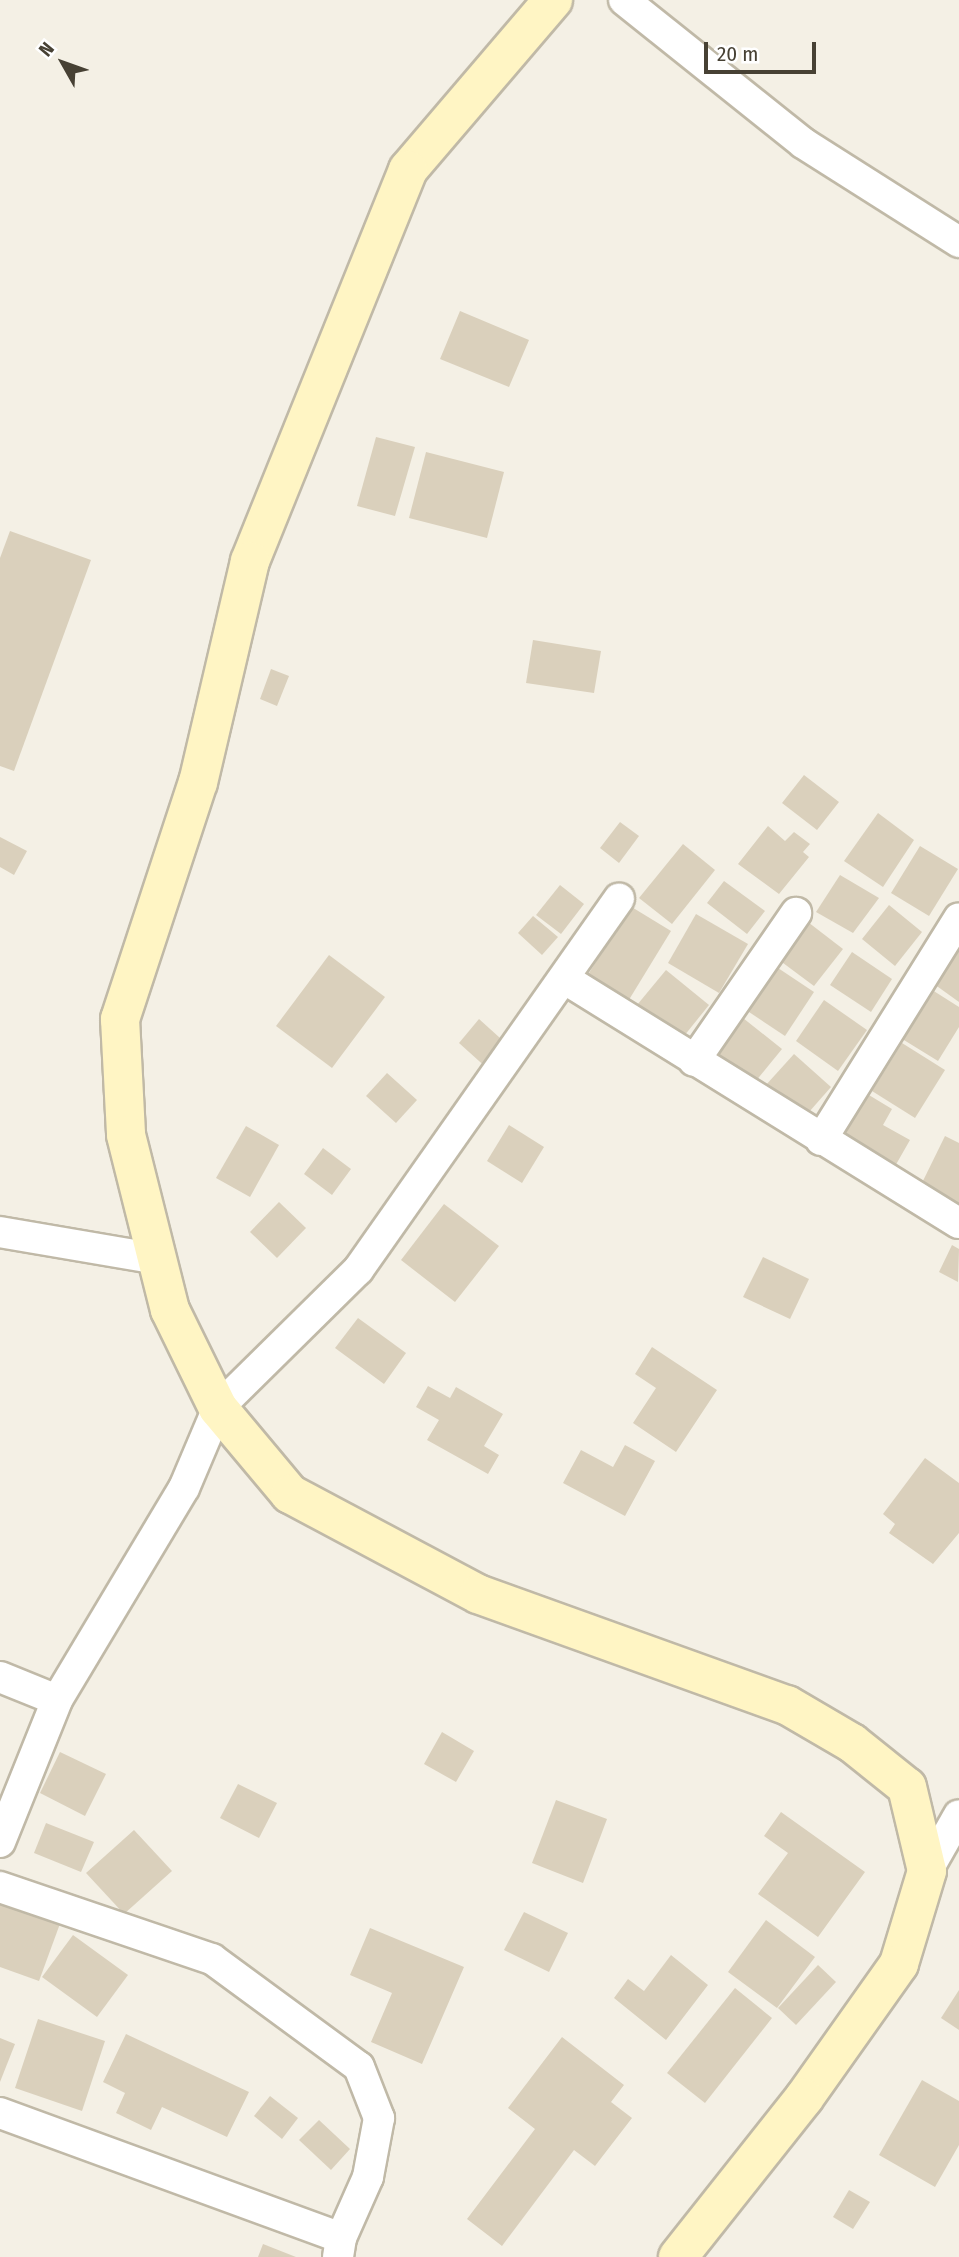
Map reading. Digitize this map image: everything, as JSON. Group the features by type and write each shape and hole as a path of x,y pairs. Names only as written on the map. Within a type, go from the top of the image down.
{"main road":[{"path":"553,0 408,170 250,561 198,782 120,1019 126,1135 170,1310 218,1408 290,1494 454,1581 787,1705 852,1743 907,1787 927,1871 899,1964 804,2098 678,2257"}],"street":[{"path":"624,0 803,143 959,242"},
{"path":"0,1842 57,1700 184,1488 218,1408 358,1270 565,979 619,898"},
{"path":"694,1061 796,913"},
{"path":"821,1140 959,918"},
{"path":"565,979 959,1223"},
{"path":"0,1232 158,1259"},
{"path":"0,1677 57,1700"},
{"path":"927,1871 959,1815"},
{"path":"0,1887 212,1959 359,2067 379,2118 369,2177 339,2247 0,2113"}],"building":[{"path":"460,311 529,340 509,387 440,359"},
{"path":"376,437 415,447 395,516 357,506"},
{"path":"426,452 504,472 487,538 409,518"},
{"path":"10,531 91,560 14,771 0,766 0,558"},
{"path":"533,640 601,651 594,693 526,683"},
{"path":"271,669 289,676 277,706 260,699"},
{"path":"804,775 839,802 817,830 782,803"},
{"path":"878,813 914,840 883,887 844,861"},
{"path":"620,822 639,836 619,863 600,848"},
{"path":"768,826 785,841 794,832 810,844 803,852 809,857 779,894 738,864"},
{"path":"0,837 27,851 14,875 0,867"},
{"path":"683,844 715,870 672,924 639,898"},
{"path":"920,846 958,869 929,916 891,893"},
{"path":"840,875 879,898 853,933 816,912"},
{"path":"724,881 765,911 747,934 707,903"},
{"path":"560,885 584,904 561,934 536,915"},
{"path":"889,905 922,932 895,966 862,939"},
{"path":"630,906 671,931 627,1003 586,978"},
{"path":"696,914 748,944 719,993 668,963"},
{"path":"533,916 558,937 542,955 518,933"},
{"path":"804,919 843,949 814,986 775,957"},
{"path":"959,937 959,1002 927,979"},
{"path":"852,952 892,979 871,1012 830,985"},
{"path":"329,955 385,997 332,1068 276,1026"},
{"path":"772,964 814,992 785,1036 743,1008"},
{"path":"666,970 709,1005 680,1041 637,1005"},
{"path":"929,988 959,1007 959,1027 938,1061 899,1037"},
{"path":"824,1000 867,1030 838,1071 796,1041"},
{"path":"743,1018 782,1049 751,1087 713,1057"},
{"path":"479,1019 510,1047 489,1070 459,1043"},
{"path":"902,1043 945,1070 915,1118 872,1091"},
{"path":"794,1054 831,1087 802,1120 765,1086"},
{"path":"387,1073 417,1100 396,1123 366,1096"},
{"path":"859,1089 892,1109 883,1125 910,1140 890,1175 829,1139"},
{"path":"509,1125 544,1147 522,1183 487,1161"},
{"path":"246,1126 279,1145 250,1197 216,1178"},
{"path":"945,1136 959,1143 959,1209 919,1189"},
{"path":"323,1148 351,1169 332,1195 304,1174"},
{"path":"279,1202 306,1228 277,1258 250,1232"},
{"path":"444,1204 499,1246 455,1302 401,1260"},
{"path":"952,1245 959,1249 958,1282 939,1272"},
{"path":"763,1257 809,1279 790,1319 743,1297"},
{"path":"358,1318 406,1353 384,1384 335,1348"},
{"path":"652,1347 717,1390 676,1452 633,1423 656,1388 635,1374"},
{"path":"428,1386 450,1398 456,1387 503,1414 484,1446 499,1455 488,1474 427,1440 439,1420 416,1407"},
{"path":"625,1445 655,1461 625,1516 563,1483 581,1450 613,1467"},
{"path":"925,1458 959,1483 959,1533 933,1564 889,1533 895,1524 883,1514"},
{"path":"442,1732 474,1751 456,1782 424,1764"},
{"path":"60,1752 106,1774 85,1816 40,1793"},
{"path":"238,1784 277,1803 259,1838 220,1818"},
{"path":"556,1800 607,1819 583,1883 532,1863"},
{"path":"781,1812 865,1872 818,1937 758,1894 788,1853 764,1836"},
{"path":"46,1823 94,1842 81,1872 34,1853"},
{"path":"134,1830 172,1871 124,1914 86,1873"},
{"path":"0,1900 61,1921 39,1981 0,1967"},
{"path":"524,1912 568,1933 549,1972 504,1950"},
{"path":"766,1920 815,1957 777,2008 728,1972"},
{"path":"370,1928 464,1967 422,2064 371,2042 392,1993 350,1975"},
{"path":"73,1935 128,1975 97,2017 42,1977"},
{"path":"671,1955 708,1985 666,2040 614,1998 628,1979 644,1991"},
{"path":"818,1965 836,1982 796,2025 778,2008"},
{"path":"735,1988 772,2018 705,2103 667,2073"},
{"path":"959,1990 959,2030 941,2018"},
{"path":"38,2019 105,2041 82,2111 15,2088"},
{"path":"126,2034 249,2092 227,2137 162,2107 151,2130 116,2113 125,2093 103,2082"},
{"path":"562,2037 624,2085 611,2102 632,2118 595,2166 574,2150 502,2246 467,2219 535,2129 508,2108"},
{"path":"0,2038 15,2044 0,2082"},
{"path":"922,2080 959,2101 959,2145 935,2187 879,2155"},
{"path":"270,2096 298,2118 282,2139 254,2116"},
{"path":"319,2120 350,2149 331,2170 299,2140"},
{"path":"849,2190 870,2202 853,2229 833,2217"},
{"path":"263,2244 296,2257 258,2257"}]}
